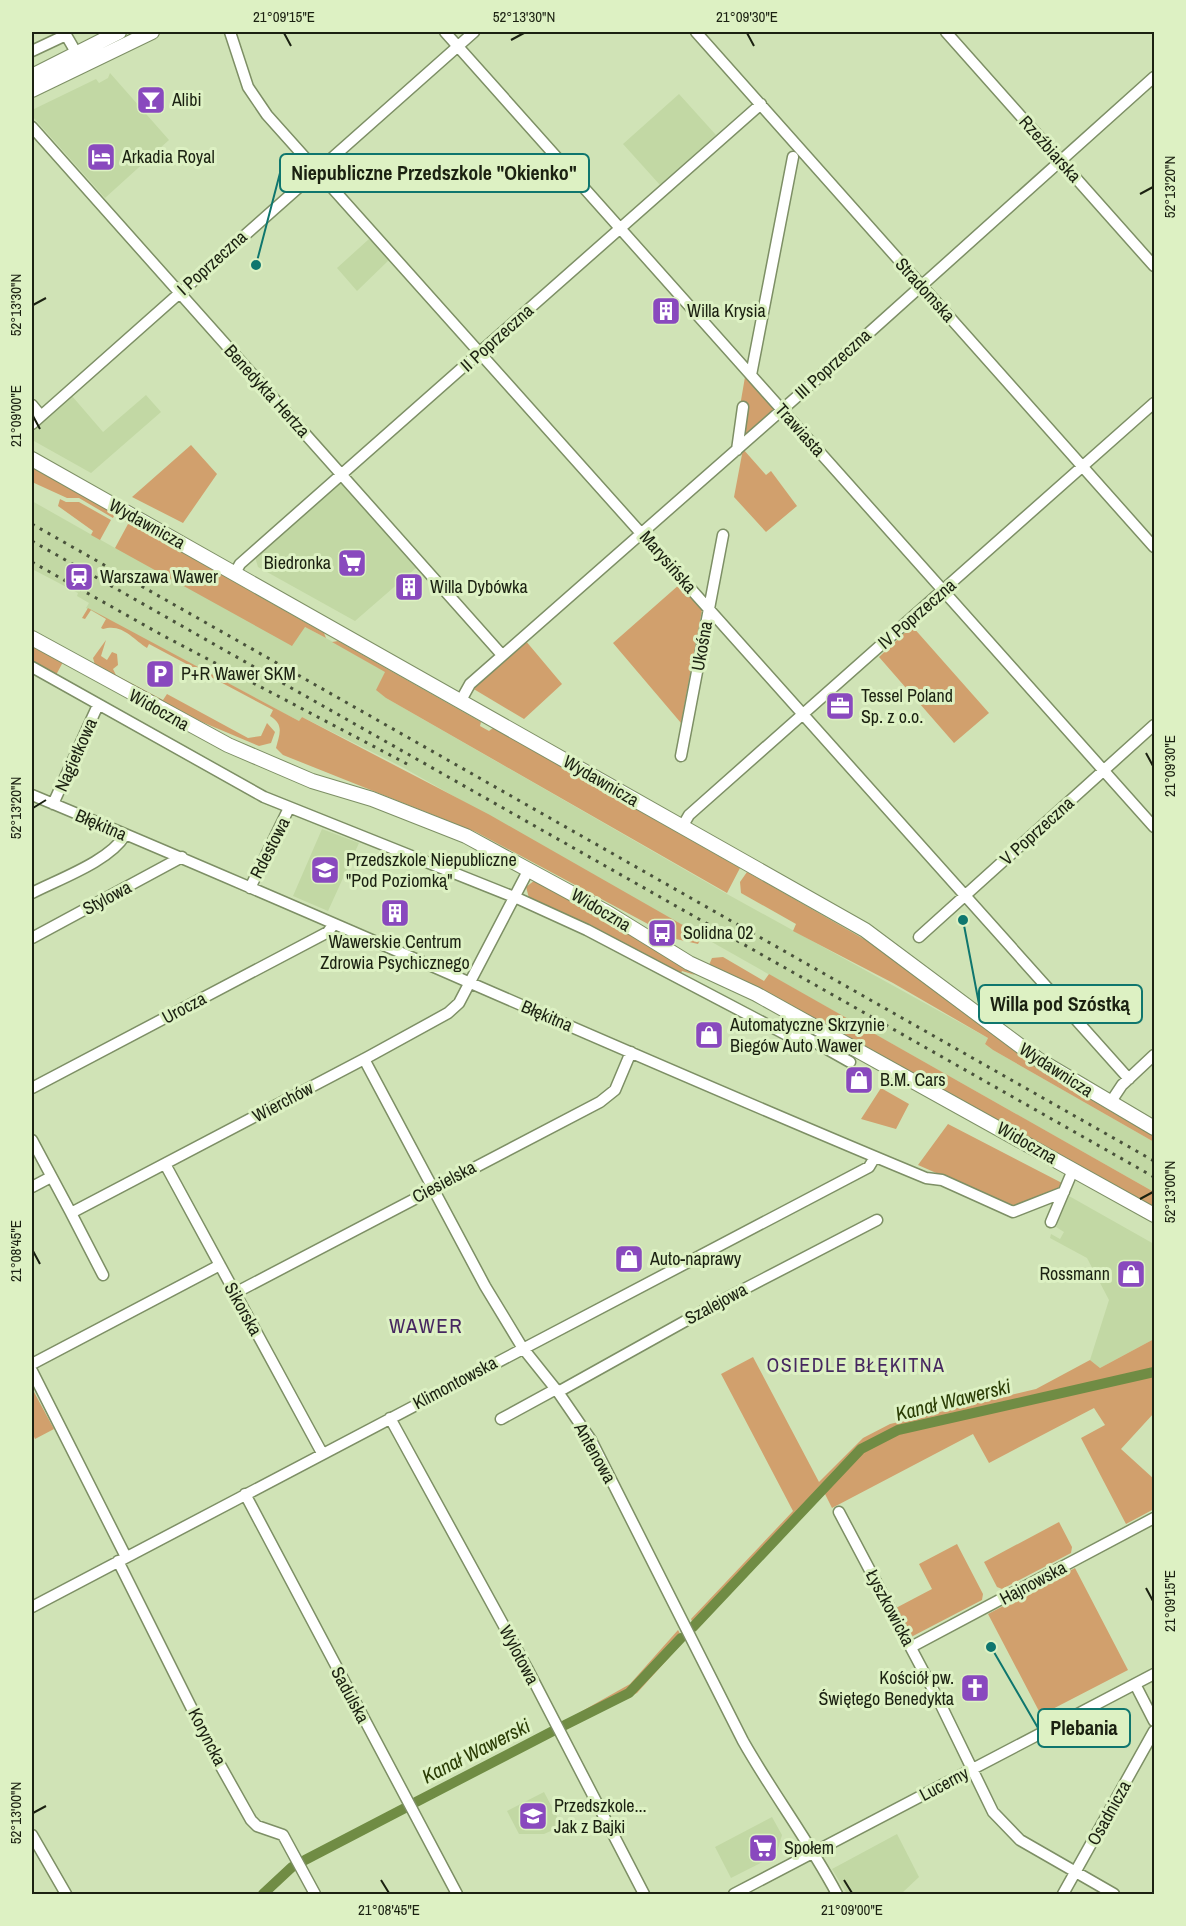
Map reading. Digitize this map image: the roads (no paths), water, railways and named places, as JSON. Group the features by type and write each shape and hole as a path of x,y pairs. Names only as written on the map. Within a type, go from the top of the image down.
{"main road":[{"path":"32,76 119,32"},
{"path":"32,90 152,32"},
{"name":"Wydawnicza","path":"32,459 866,930 1031,1055 1155,1128"},
{"name":"Widoczna","path":"32,638 228,746 312,781 372,799 466,836 614,916 689,963 756,994 1155,1215"}],"street":[{"name":"Marysińska","path":"230,32 245,81 255,100 315,171 641,531 1129,1079"},
{"name":"Trawiasta","path":"446,32 1155,827"},
{"name":"I Poprzeczna","path":"32,424 474,32"},
{"name":"Stradomska","path":"696,32 1155,547"},
{"name":"Rzeźbiarska","path":"946,32 1155,266"},
{"path":"32,51 66,35 77,54"},
{"name":"III Poprzeczna","path":"460,702 470,684 502,655 641,531 737,450 1155,77"},
{"name":"II Poprzeczna","path":"235,573 240,564 761,104"},
{"name":"Benedykta Hertza","path":"32,127 502,655"},
{"path":"751,375 793,157"},
{"name":"IV Poprzeczna","path":"682,827 689,815 1155,403"},
{"path":"32,405 41,416"},
{"path":"737,450 743,407"},
{"name":"Ukośna","path":"681,756 723,536"},
{"name":"Widoczna","path":"32,667 264,797 516,897 586,930 785,1034 802,1035 850,1062"},
{"name":"Nagietkowa","path":"53,804 98,705"},
{"name":"V Poprzeczna","path":"919,937 1155,725"},
{"name":"Błękitna","path":"32,795 182,857 333,925 875,1157 926,1178 942,1180 1013,1212 1064,1192"},
{"name":"Rdestowa","path":"250,888 290,808"},
{"path":"32,893 105,856 119,846 125,835"},
{"name":"Stylowa","path":"32,938 182,857"},
{"name":"Wierchów","path":"71,1213 448,1013 459,1003 471,983 529,869"},
{"name":"Urocza","path":"32,1089 328,932 333,925"},
{"name":"Ciesielska","path":"234,1293 609,1096 615,1089 631,1052"},
{"path":"1110,1103 1129,1079 1155,1056"},
{"name":"Antenowa","path":"364,1059 432,1188 522,1347 557,1390 595,1448 748,1751 799,1832 815,1852 837,1894"},
{"path":"32,1140 103,1275"},
{"name":"Klimontowska","path":"32,1607 522,1347 869,1167 875,1157"},
{"name":"Sikorska","path":"165,1164 322,1453"},
{"path":"1051,1222 1073,1170"},
{"path":"32,1187 51,1177"},
{"name":"Szalejowa","path":"501,1419 877,1220"},
{"path":"32,1364 220,1265"},
{"name":"Koryncka","path":"32,1371 219,1763 251,1820 257,1826 283,1835 315,1894"},
{"name":"Wylotowa","path":"390,1418 527,1668 644,1894"},
{"name":"Sadulska","path":"245,1494 457,1894"},
{"name":"Łyszkowicka","path":"840,1512 911,1647 993,1812 1005,1828 1020,1840 1114,1894"},
{"name":"Hajnowska","path":"911,1647 1155,1518"},
{"name":"Lucerny","path":"734,1894 1155,1674"},
{"path":"1135,1684 1155,1721"},
{"name":"Osadnicza","path":"1064,1894 1155,1731"},
{"path":"32,1835 66,1894"}],"waterway":[{"name":"Kanał Wawerski","path":"693,1627 861,1449 898,1430 1154,1372"},
{"name":"Kanał Wawerski","path":"565,1725 629,1693 681,1638"},
{"name":"Kanał Wawerski","path":"416,1802 553,1731"},
{"name":"Kanał Wawerski","path":"305,1860 405,1808"},
{"name":"Kanał Wawerski","path":"263,1894 292,1867"}],"railway":[{"path":"32,524 1154,1161"},
{"path":"32,541 1154,1177"},
{"path":"32,562 162,635 409,765"}],"place":[{"name":"Alibi","path":"151,100"},
{"name":"Arkadia Royal","path":"101,157"},
{"name":"Niepubliczne Przedszkole \"Okienko\"","path":"256,265"},
{"name":"Willa Krysia","path":"666,311"},
{"name":"Biedronka","path":"352,563"},
{"name":"Warszawa Wawer","path":"79,577"},
{"name":"Willa Dybówka","path":"409,587"},
{"name":"P+R Wawer SKM","path":"160,674"},
{"name":"Tessel Poland Sp. z o.o.","path":"840,706"},
{"name":"Przedszkole Niepubliczne \"Pod Poziomką\"","path":"325,870"},
{"name":"Wawerskie Centrum Zdrowia Psychicznego","path":"395,913"},
{"name":"Willa pod Szóstką","path":"963,920"},
{"name":"Solidna 02","path":"662,933"},
{"name":"Automatyczne Skrzynie Biegów Auto Wawer","path":"709,1035"},
{"name":"B.M. Cars","path":"859,1080"},
{"name":"Auto-naprawy","path":"629,1259"},
{"name":"Rossmann","path":"1131,1274"},
{"name":"Plebania","path":"991,1647"},
{"name":"Kościół pw. Świętego Benedykta","path":"975,1688"},
{"name":"Przedszkole... Jak z Bajki","path":"533,1816"},
{"name":"Społem","path":"763,1848"}],"district":[{"name":"WAWER","path":"426,1326"},
{"name":"OSIEDLE BŁĘKITNA","path":"856,1365"}]}
